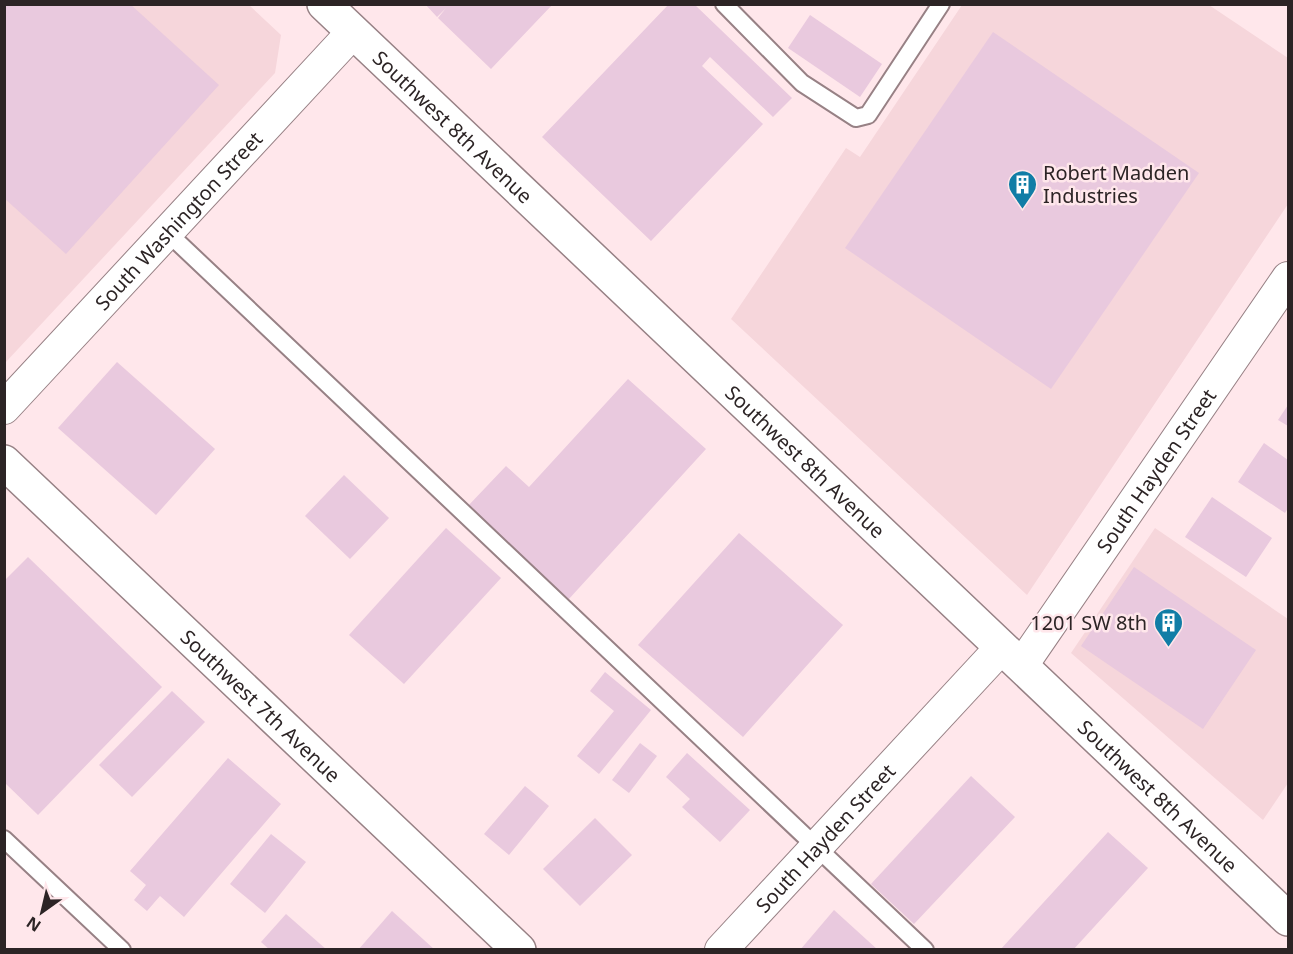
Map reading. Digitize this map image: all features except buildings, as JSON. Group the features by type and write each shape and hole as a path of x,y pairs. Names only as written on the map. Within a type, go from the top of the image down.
{"main road":[{"name":"Southwest 8th Avenue","path":"324,4 1288,919"},
{"name":"Southwest 7th Avenue","path":"4,462 519,950"}],"street":[{"name":"South Washington Street","path":"4,408 353,32"},
{"name":"South Hayden Street","path":"721,950 817,847 1012,656 1288,278"}],"lane":[{"path":"724,4 802,83 856,117 868,115 941,4"},
{"path":"167,232 925,950"},
{"path":"4,839 122,950"}],"shaded area":[{"path":"5,5 249,5 281,35 275,73 5,363"},
{"name":"Robert Madden Industries","path":"962,5 1209,5 1288,58 1288,204 1027,595 731,319 846,148 860,157"},
{"path":"1155,528 1288,619 1288,783 1263,820 1071,653"}],"place":[{"name":"Robert Madden Industries","path":"1022,210"},
{"name":"1201 SW 8th","path":"1168,648"}]}
